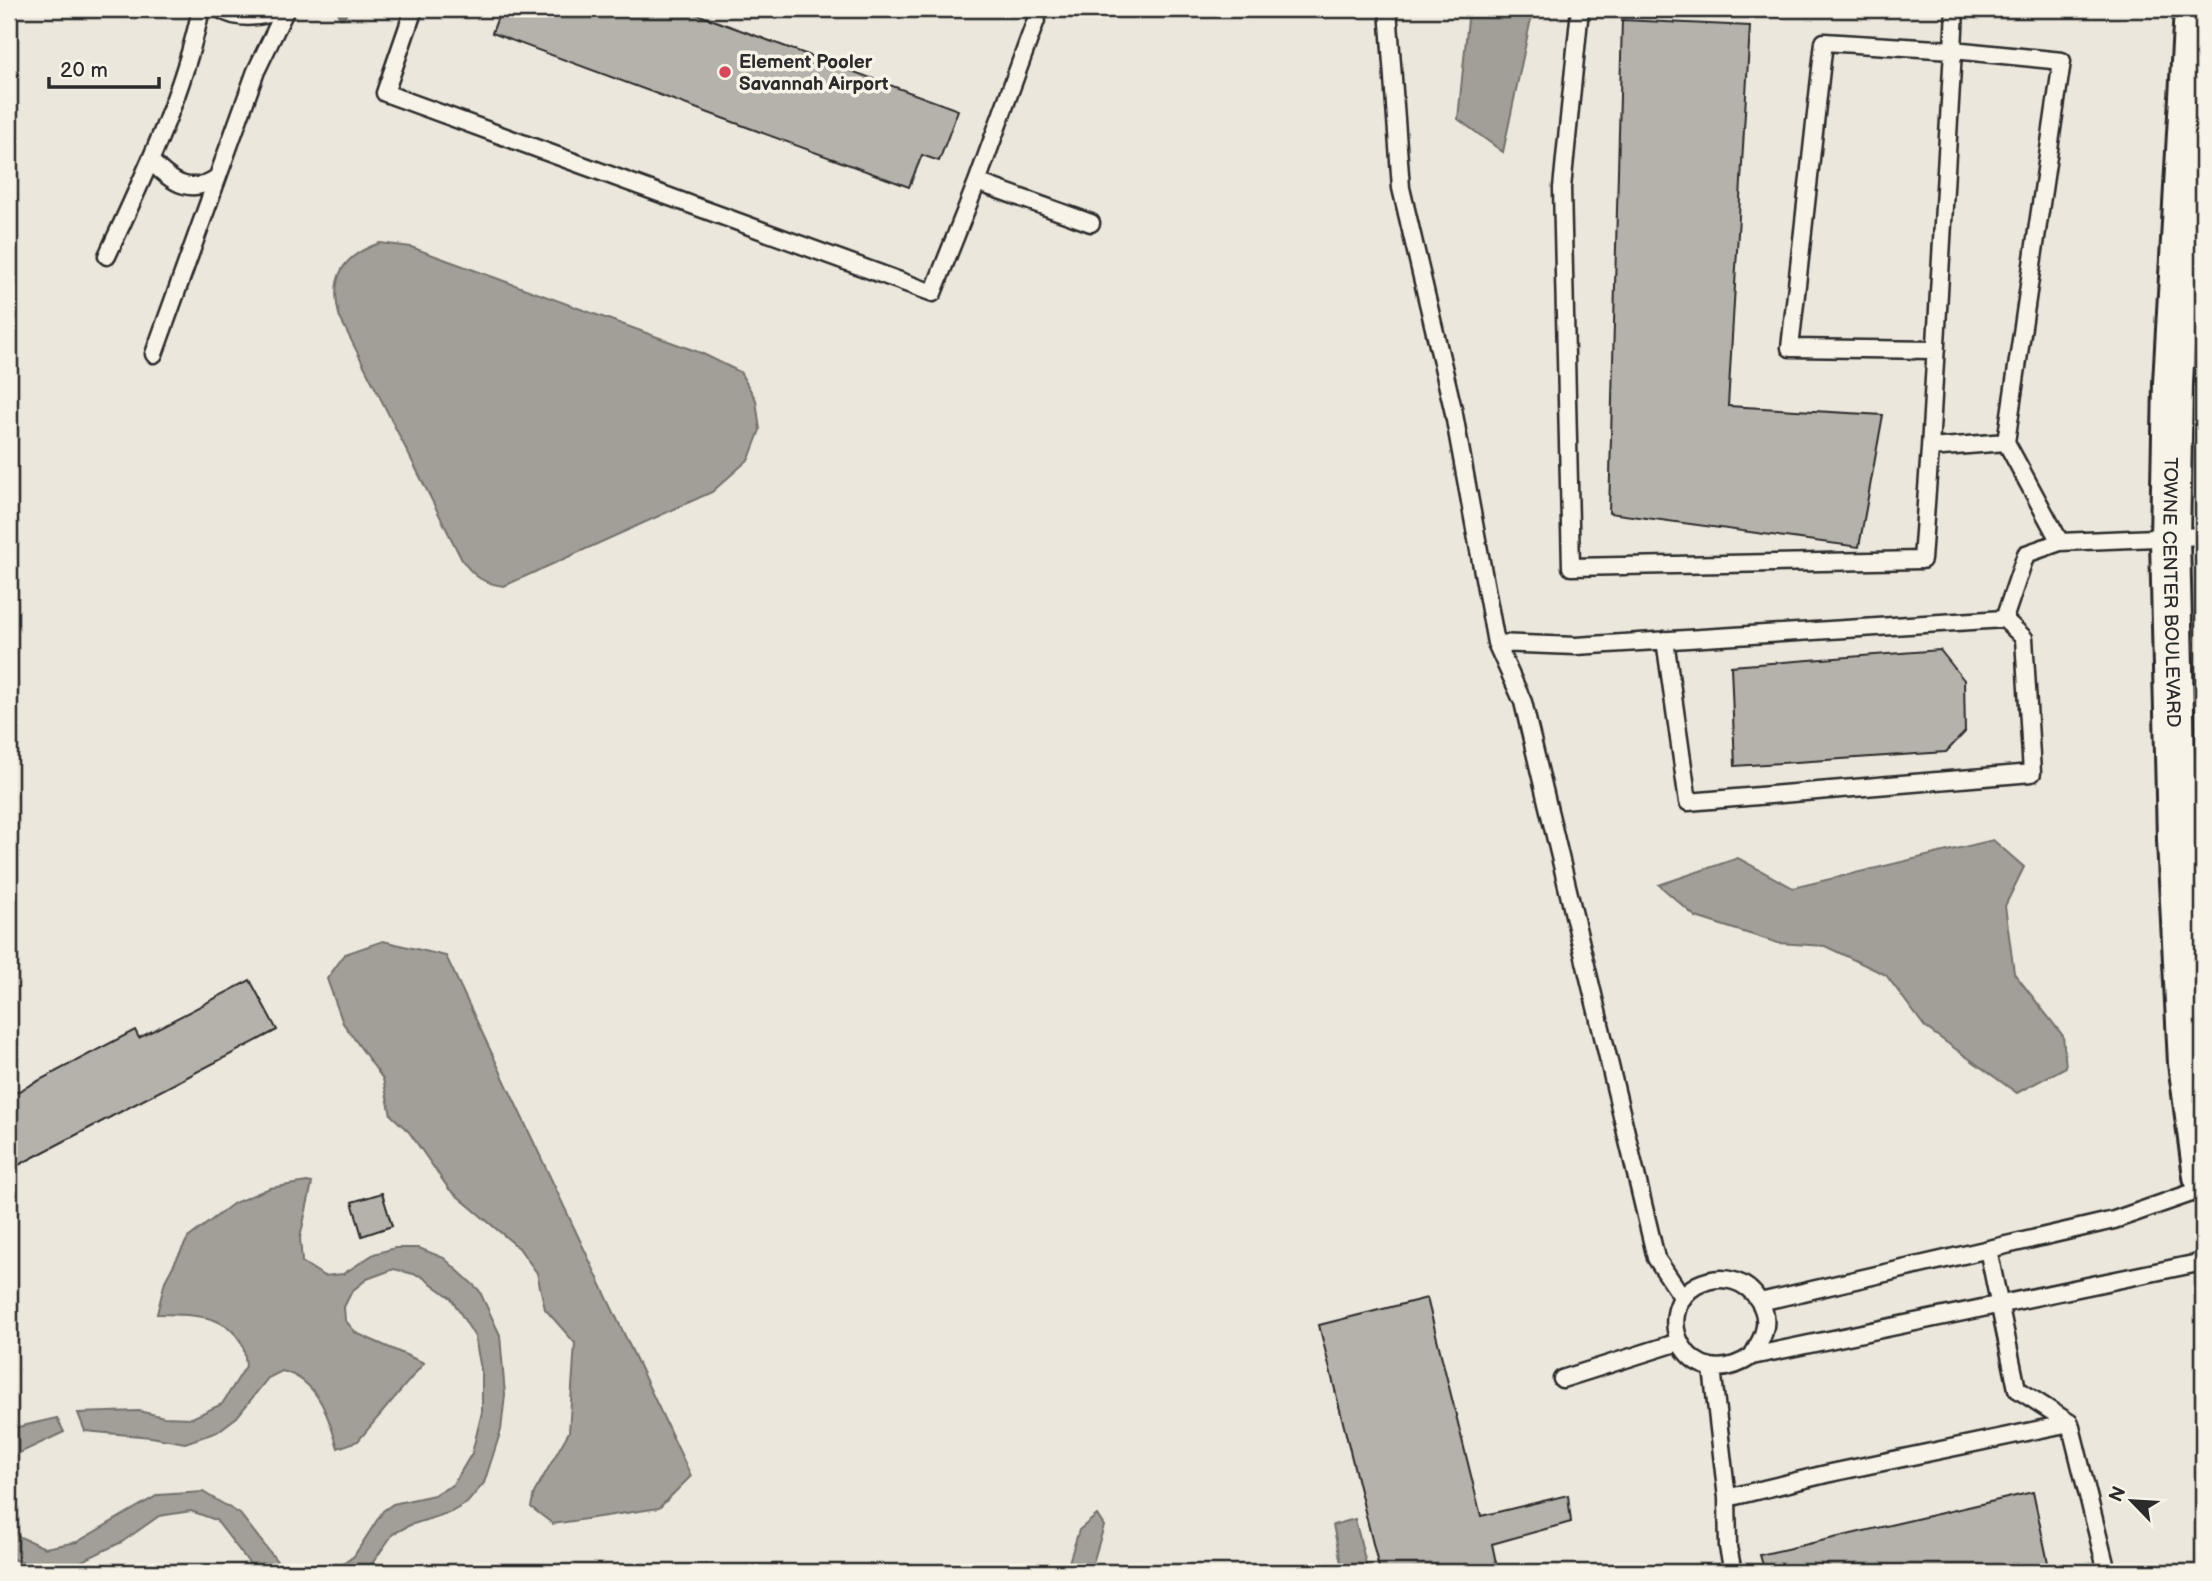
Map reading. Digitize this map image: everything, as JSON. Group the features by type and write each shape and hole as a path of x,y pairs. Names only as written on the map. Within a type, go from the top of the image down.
{"street":[{"name":"TOWNE CENTER BOULEVARD","path":"2194,9 2173,383 2187,538 2176,840 2188,1063 2203,1176"}],"lane":[{"path":"107,256 151,161 194,44 201,9"},
{"path":"220,9 256,18 285,9"},
{"path":"154,354 256,71 285,9"},
{"path":"414,9 385,93 933,293 1040,9"},
{"path":"1388,9 1402,188 1453,409 1496,643 1523,702 1656,1258 1683,1298"},
{"path":"1580,9 1562,188 1571,567 1922,560 1955,9"},
{"path":"1936,350 1790,348 1824,42 1953,50 2062,61 2006,442 2060,542"},
{"path":"151,161 167,178 186,186 205,186 218,177"},
{"path":"977,182 1091,223"},
{"path":"1930,448 2006,442"},
{"path":"2004,619 2026,554 2060,542 2187,538"},
{"path":"1496,643 1576,646 1665,640 2004,619 2024,638 2032,773 1688,802 1665,640"},
{"path":"1760,1302 2114,1220 2203,1189"},
{"path":"1988,1249 2017,1390 2070,1423 2107,1572"},
{"path":"1752,1356 1765,1330 1765,1315 1760,1302 1750,1290 1737,1282 1723,1279 1694,1287 1683,1298 1677,1312 1679,1342 1687,1354 1698,1363 1727,1368 1752,1356 2203,1262"},
{"path":"1562,1378 1679,1342"},
{"path":"1712,1367 1727,1498 1728,1547 1733,1572"},
{"path":"1727,1498 1826,1474 2070,1423"}],"shaded area":[{"path":"1469,9 1533,9 1503,152 1458,119"},
{"path":"380,243 411,247 701,353 740,372 756,400 760,430 749,459 712,492 504,586 480,578 470,571 462,560 340,318 336,292 341,271 356,255"},
{"path":"1993,840 2024,867 2005,906 2014,973 2063,1036 2066,1067 2017,1093 1925,1027 1886,975 1825,946 1778,943 1696,917 1659,885 1738,858 1793,888"},
{"path":"383,941 446,956 691,1476 659,1508 553,1524 531,1507 534,1493 569,1432 575,1343 545,1309 537,1273 519,1248 449,1189 409,1132 391,1115 383,1079 343,1023 327,979 345,954"},
{"path":"312,1183 300,1238 302,1262 324,1276 343,1274 374,1254 395,1248 419,1248 444,1258 479,1290 500,1335 505,1395 501,1430 484,1483 467,1503 451,1512 410,1525 393,1534 366,1572 321,1572 339,1567 354,1556 383,1511 393,1504 434,1495 453,1485 472,1453 482,1412 482,1375 475,1337 451,1298 421,1276 394,1269 367,1279 352,1291 344,1307 345,1320 356,1333 424,1363 358,1441 338,1448 320,1400 305,1382 282,1371 268,1378 237,1417 217,1432 185,1443 85,1431 78,1413 139,1411 164,1417 192,1418 222,1404 246,1366 242,1344 226,1326 205,1317 157,1314 165,1281 188,1238 234,1203 270,1188"},
{"path":"57,1418 64,1432 9,1458 9,1432 18,1427"},
{"path":"203,1492 240,1514 280,1565 295,1572 256,1572 216,1520 191,1511 159,1516 122,1542 76,1564 40,1568 9,1558 9,1532 45,1548 77,1542 158,1495"},
{"path":"1097,1515 1104,1526 1093,1563 1095,1572 1066,1572 1079,1530"},
{"path":"1355,1519 1368,1572 1343,1572 1333,1525"}],"building":[{"name":"Element Pooler Savannah Airport","path":"501,9 683,9 958,110 939,161 922,155 909,187 492,33"},
{"path":"1622,20 1750,26 1728,406 1883,415 1859,547 1609,513"},
{"path":"1940,650 1964,680 1965,732 1946,752 1735,766 1731,666"},
{"path":"250,980 277,1030 9,1170 9,1096 135,1030 139,1038"},
{"path":"382,1193 392,1226 362,1236 352,1202"},
{"path":"1427,1298 1481,1516 1568,1495 1571,1522 1492,1544 1498,1572 1380,1572 1319,1325"},
{"path":"2033,1492 2050,1572 1765,1572 1760,1555"}],"waterway":[{"path":"342,14 344,9"}],"place":[{"name":"Element Pooler Savannah Airport","path":"725,72"}]}
